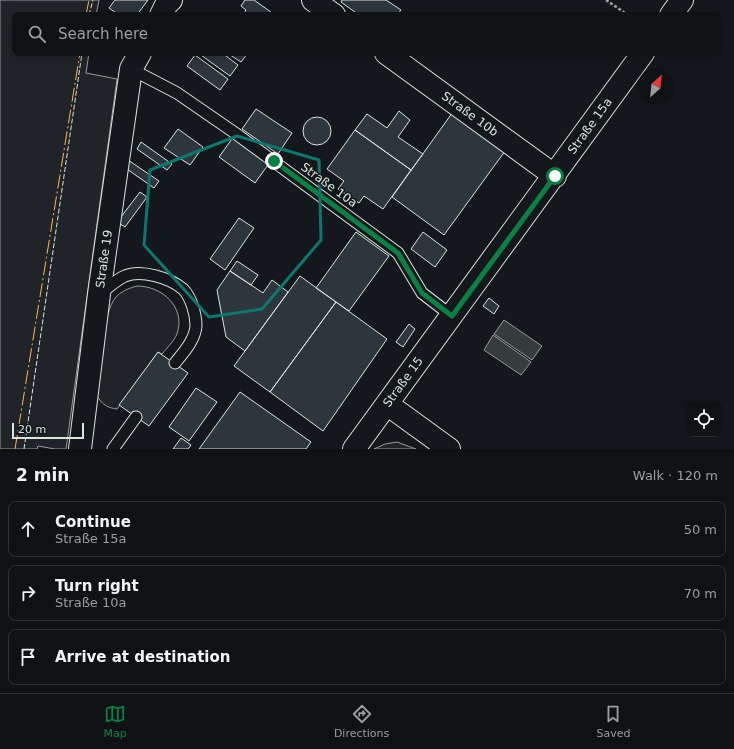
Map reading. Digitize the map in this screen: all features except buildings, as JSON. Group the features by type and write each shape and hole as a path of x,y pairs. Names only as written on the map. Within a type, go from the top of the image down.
{"street":[{"path":"162,12 171,0"},
{"path":"673,12 682,0"},
{"name":"Straße 10b","path":"390,56 555,176"},
{"name":"Straße 15a","path":"452,316 641,56"},
{"name":"Straße 19","path":"80,449 99,294 136,61"},
{"name":"Straße 15","path":"354,449 452,316"},
{"path":"387,404 449,449"}],"lane":[{"name":"Straße 10a","path":"136,61 177,93 235,133 398,253 422,293 452,316"},
{"path":"99,294 125,276 145,273 164,278 183,289 194,307 196,327 190,343 175,363"},
{"path":"113,449 136,417"}],"path":[{"path":"606,0 624,12"}],"highlighted area":[{"path":"237,136 319,160 321,240 262,309 209,317 144,245 150,170"}],"shaded area":[{"path":"0,0 99,0 97,12 12,12 12,56 89,56 86,73 117,79 66,449 38,446 37,449 0,449"},
{"path":"137,286 155,290 170,300 178,315 179,324 177,334 162,354 158,352 117,409 110,408 97,396 104,329 111,305 116,297 126,290"},
{"path":"504,320 542,346 532,360 494,334"},
{"path":"493,335 531,362 521,375 484,350"},
{"path":"397,442 416,449 374,449 385,444"}],"fence":[{"path":"90,12 93,0"},
{"path":"24,449 82,56"}],"power":[{"path":"87,12 89,0"},
{"path":"15,449 80,56"}],"route":[{"path":"274,161 398,253 422,293 452,316 555,176"}]}
